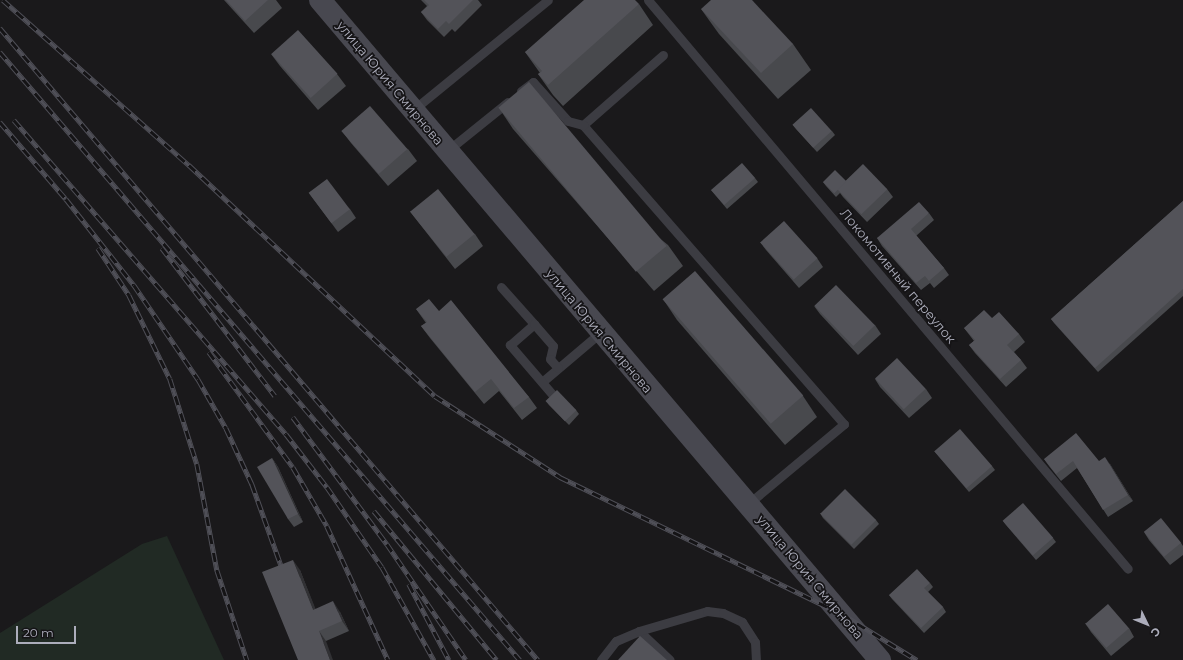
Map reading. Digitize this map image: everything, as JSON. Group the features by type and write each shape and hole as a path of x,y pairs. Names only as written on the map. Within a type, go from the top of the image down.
{"main road":[{"name":"улица Юрия Смирнова","path":"320,0 880,660"}],"lane":[{"path":"413,110 548,0"},
{"name":"Локомотивный переулок","path":"648,0 1128,569"},
{"path":"583,125 663,55"},
{"path":"447,150 533,82 568,121 583,125 844,424 748,504"},
{"path":"501,287 553,346 550,359 558,368"},
{"path":"534,324 510,345 552,394"},
{"path":"542,382 601,332"},
{"path":"601,660 616,641 639,631 707,611 723,613 742,622 755,642 756,660"},
{"path":"639,631 670,660"}],"shaded area":[{"path":"167,536 224,660 0,660 0,633 142,544"}],"building":[{"path":"226,0 268,0 245,21"},
{"path":"424,0 473,0 449,24 446,21 438,29 421,12 429,5"},
{"path":"584,0 635,0 639,4 548,85 538,74 542,71 525,52"},
{"path":"711,0 752,0 793,44 761,73 701,9"},
{"path":"298,30 337,74 311,98 271,54"},
{"path":"529,82 667,246 636,272 498,108"},
{"path":"370,106 407,149 379,174 341,131"},
{"path":"811,108 832,131 813,148 792,125"},
{"path":"742,163 755,178 724,205 711,190"},
{"path":"863,164 887,189 861,214 837,189"},
{"path":"835,170 846,181 834,193 823,182"},
{"path":"327,179 350,209 332,223 309,193"},
{"path":"438,189 475,234 447,257 410,212"},
{"path":"1183,201 1183,289 1095,368 1051,319"},
{"path":"919,202 929,213 911,229 944,268 929,281 925,276 916,283 877,238"},
{"path":"784,221 817,258 794,280 760,242"},
{"path":"695,271 803,396 771,424 663,299"},
{"path":"836,285 875,325 853,346 814,306"},
{"path":"429,299 439,311 451,300 529,397 514,408 491,379 475,392 421,326 427,322 416,309"},
{"path":"984,310 992,318 999,312 1019,334 1007,345 1021,360 1000,379 969,345 975,340 964,328"},
{"path":"897,358 926,389 904,409 875,378"},
{"path":"557,390 576,410 565,421 545,401"},
{"path":"960,429 992,466 966,488 934,451"},
{"path":"1076,433 1099,461 1105,457 1128,495 1103,510 1073,461 1056,474 1044,459"},
{"path":"272,458 298,514 288,519 257,467"},
{"path":"845,489 876,520 851,545 820,514"},
{"path":"1023,503 1053,538 1033,555 1003,521"},
{"path":"1161,518 1181,543 1164,557 1144,532"},
{"path":"293,560 313,610 333,601 342,621 319,631 330,660 298,660 262,572"},
{"path":"917,569 930,583 924,588 943,607 921,628 889,595"},
{"path":"1108,604 1129,628 1106,648 1085,624"},
{"path":"640,636 667,660 618,660"}],"railway":[{"path":"3,0 189,165 435,396 560,477 842,614 917,660"},
{"path":"0,28 538,660"},
{"path":"0,52 520,660"},
{"path":"14,120 286,434 327,487 382,567 434,660"},
{"path":"0,122 66,199 134,285 198,379 226,428 252,484 285,576"},
{"path":"98,248 129,295 170,379 197,464 217,570 247,660"},
{"path":"162,248 275,396"},
{"path":"209,352 293,467 327,526 388,660"},
{"path":"293,417 387,544 466,660"},
{"path":"374,511 497,660"},
{"path":"409,584 449,660"}]}
